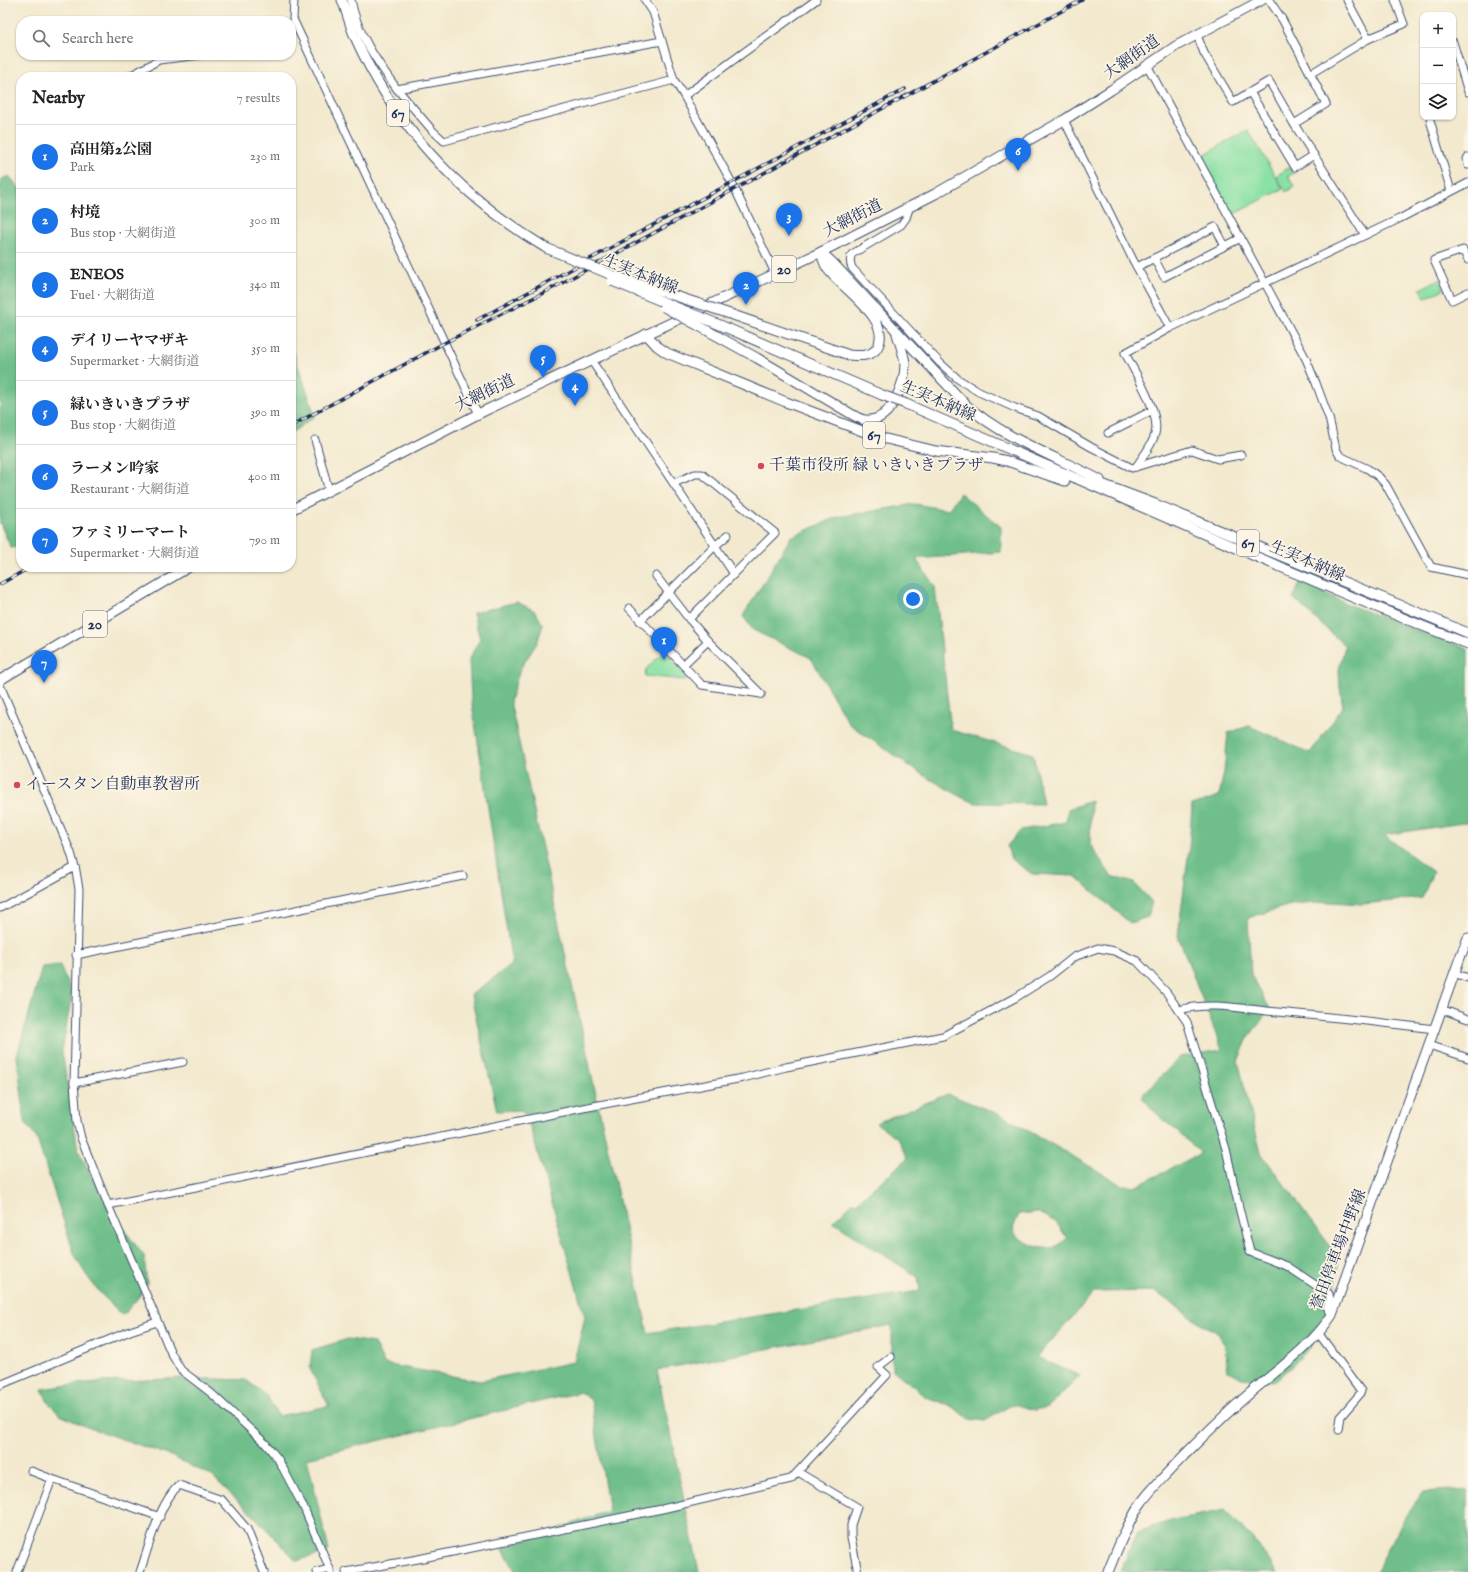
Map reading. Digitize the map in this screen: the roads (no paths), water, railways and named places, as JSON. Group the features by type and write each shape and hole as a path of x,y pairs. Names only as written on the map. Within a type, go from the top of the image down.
{"main road":[{"name":"生実本納線","path":"342,0 354,36 364,55 396,109 414,134 438,163 460,185 520,232 546,248 592,272 1026,456 1468,633"},
{"name":"大網街道","path":"296,508 478,414 821,252 935,194 1064,120 1112,90 1176,46 1262,0"},
{"path":"546,248 612,275 849,355 864,356 875,350 880,340 880,333 875,319 826,267 821,252"},
{"name":"67","path":"821,252 966,405 978,415 1002,431 1117,493"},
{"name":"67","path":"636,290 789,376 853,415 870,420 876,420 888,411 902,381 905,365 896,331"},
{"name":"67","path":"646,334 657,346 667,353 786,402 878,437 936,451 1007,461 1117,493"},
{"name":"生実本納線","path":"1117,493 1370,606 1468,644"},
{"name":"20","path":"0,680 181,572"},
{"name":"誉田停車場中野線","path":"1108,1572 1129,1522 1152,1489 1226,1414 1303,1350 1319,1334 1332,1315 1454,973 1468,938"}],"street":[{"path":"292,16 294,0"},
{"path":"351,0 368,46 397,89 432,130 444,141 674,80"},
{"path":"645,0 653,12 674,80 732,183 775,273"},
{"path":"684,96 816,0"},
{"path":"1269,0 1282,19 1326,104 1294,124"},
{"path":"1347,0 1368,38"},
{"path":"1310,74 1368,38 1404,24 1395,0"},
{"path":"296,28 478,414"},
{"path":"1197,35 1204,53 1233,102 1269,81 1294,124 1365,234"},
{"path":"397,89 662,42"},
{"path":"1455,48 1468,92"},
{"path":"137,72 159,60"},
{"path":"1147,66 1306,359 1329,418 1336,449 1340,456 1368,469 1379,477 1386,485 1431,567 1468,575"},
{"path":"1250,92 1295,167 1314,155"},
{"path":"1064,120 1137,267 1170,328"},
{"path":"1430,120 1451,192"},
{"path":"1468,157 1468,165"},
{"path":"1136,467 1152,444 1157,425 1153,410 1125,354 1170,328 1468,183"},
{"path":"910,206 906,218 901,225 852,254 850,257 850,262 852,268 940,363 958,379 979,392 1015,408 1038,416 1091,447 1132,468 1192,450 1219,462 1241,455"},
{"path":"1137,267 1214,227 1225,246"},
{"path":"1154,258 1164,277 1241,238"},
{"path":"1468,260 1463,250 1434,260 1452,300 1468,292"},
{"path":"591,360 734,574"},
{"path":"1108,433 1153,410"},
{"path":"315,440 329,491"},
{"path":"674,483 695,474 702,474 775,533 689,619"},
{"path":"640,621 715,546 728,535"},
{"path":"629,608 702,685 761,694 708,641 668,593 656,576"},
{"path":"683,666 708,641"},
{"path":"0,684 75,867 79,889 76,955 74,1082 76,1121 81,1138 171,1353 181,1370 211,1393 260,1438 278,1459 304,1508 331,1570 317,1572"},
{"path":"0,908 75,867"},
{"path":"76,955 463,876"},
{"path":"108,1205 583,1108 743,1078 786,1067 943,1036 1015,998 1050,976 1074,957 1098,948 1114,951 1137,961 1166,992 1187,1022 1224,1141 1250,1252 1287,1266 1329,1294 1330,1300 1327,1307 1332,1315"},
{"path":"1454,973 1468,978"},
{"path":"1179,1010 1203,1006 1229,1007 1435,1029"},
{"path":"1442,1009 1468,1018"},
{"path":"1429,1046 1468,1058"},
{"path":"74,1082 183,1062"},
{"path":"0,1385 130,1331 157,1322"},
{"path":"1319,1334 1361,1391 1340,1416 1339,1430"},
{"path":"346,1572 418,1559 662,1509 791,1479 887,1375 878,1367 891,1357"},
{"path":"31,1471 160,1517"},
{"path":"798,1472 857,1507 851,1525 851,1538 858,1572"},
{"path":"17,1572 52,1479"},
{"path":"140,1572 170,1493 179,1484 222,1500 247,1529 264,1572"}],"railway":[{"path":"296,423 444,343 549,290 1082,0"},
{"path":"477,320 905,89"},
{"path":"0,584 22,572"}],"place":[{"name":"ラーメン吟家","path":"1018,171"},
{"name":"ENEOS","path":"789,236"},
{"name":"村境","path":"746,305"},
{"name":"緑いきいきプラザ","path":"543,378"},
{"name":"デイリーヤマザキ","path":"575,406"},
{"name":"千葉市役所 緑 いきいきプラザ","path":"761,466"},
{"name":"高田第2公園","path":"664,660"},
{"name":"ファミリーマート","path":"44,683"},
{"name":"イースタン自動車教習所","path":"17,785"}]}
